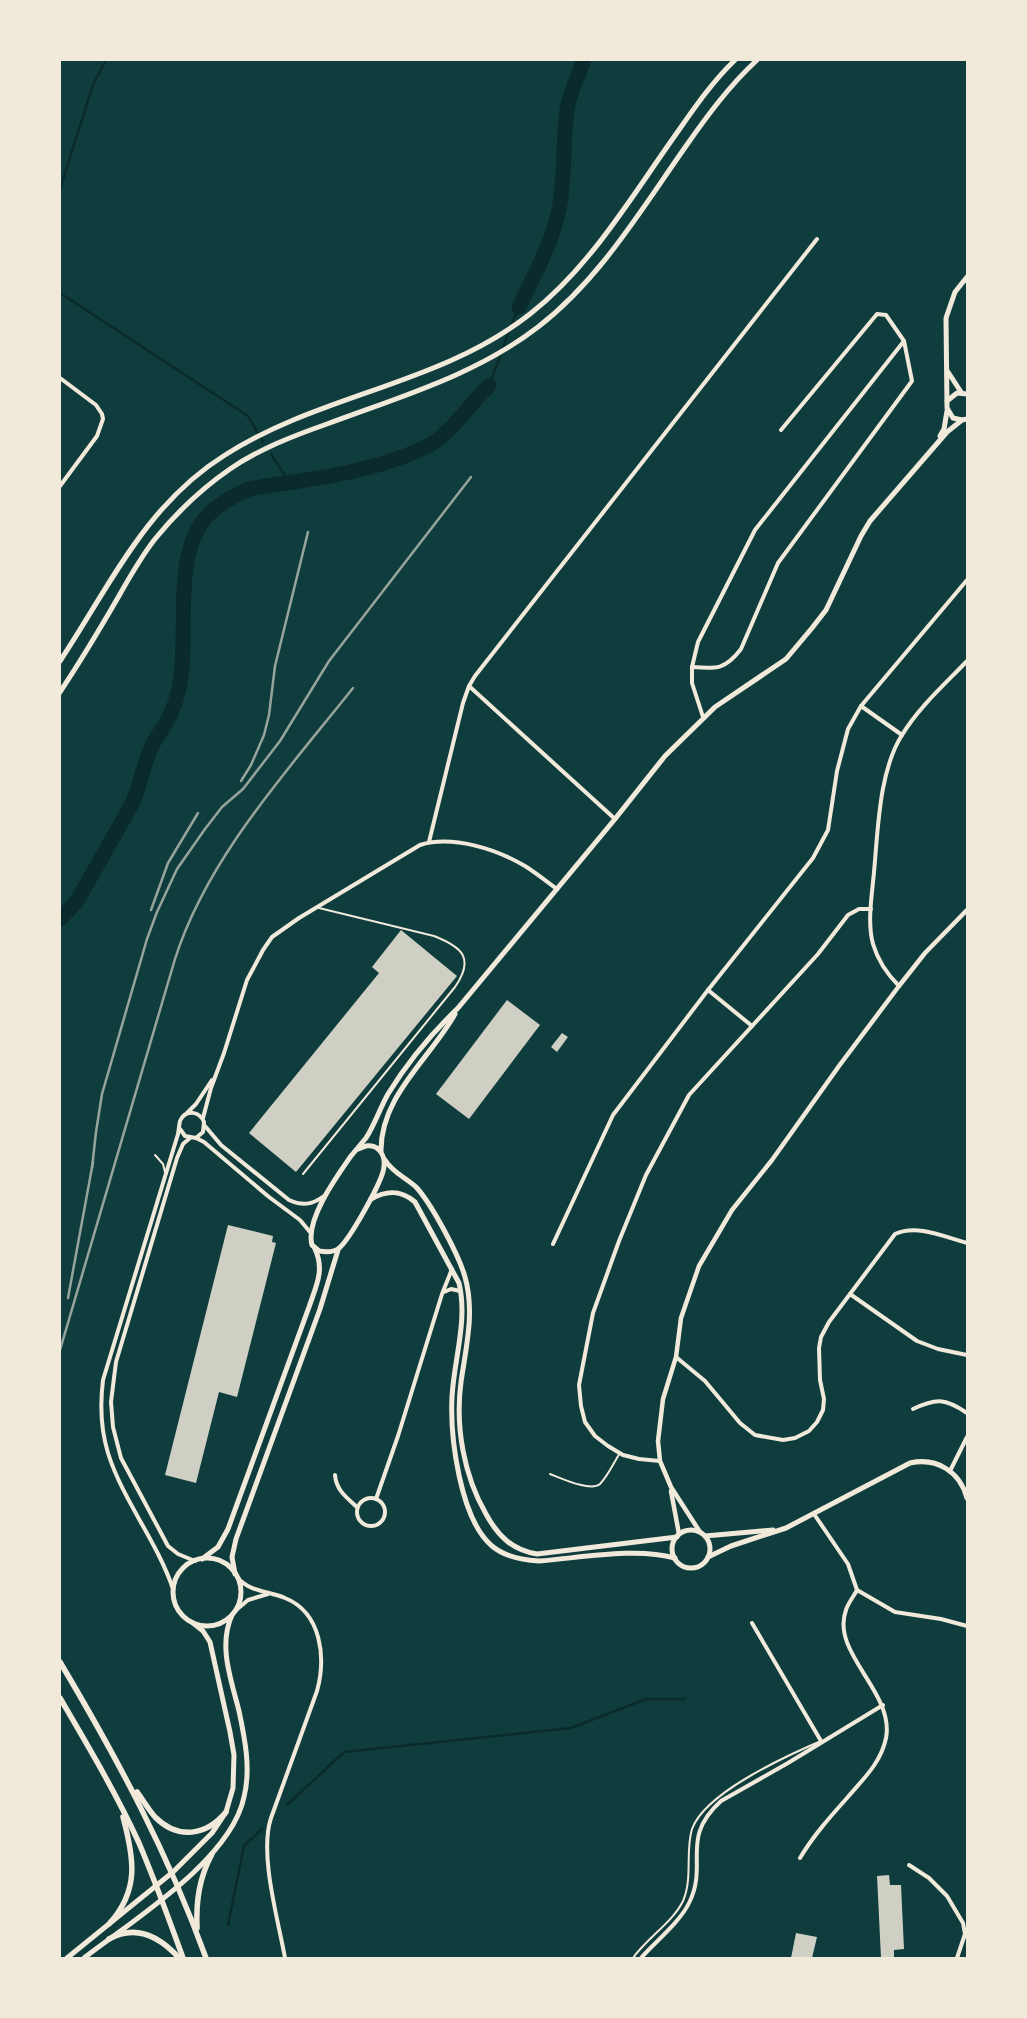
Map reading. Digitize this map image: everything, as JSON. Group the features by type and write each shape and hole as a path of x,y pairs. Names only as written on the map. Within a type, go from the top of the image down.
{"highway":[{"path":"60,1662 128,1780 179,1886 206,1958"},
{"path":"60,1698 120,1805 162,1899 181,1958"},
{"path":"128,1780 155,1816 165,1824 180,1831 191,1833 210,1828 226,1812"},
{"path":"109,1924 126,1900 132,1875 131,1848 120,1805"},
{"path":"199,1937 197,1919 198,1893 202,1876 212,1854"},
{"path":"109,1938 128,1932 147,1934 165,1944 181,1958"}],"main road":[{"path":"60,661 126,553 176,494 197,475 224,455 276,427 428,371 478,348 528,316 555,293 594,250 701,99 735,60"},
{"path":"60,692 81,661 139,561 171,521 201,491 232,468 282,441 432,385 484,362 521,339 552,316 588,280 624,235 712,108 739,76 757,60"},
{"path":"935,445 944,429 948,411 946,318 955,292 967,277"},
{"path":"946,369 964,393"},
{"path":"947,402 953,394 964,393"},
{"path":"948,411 953,418 964,419"},
{"path":"202,1559 218,1547 224,1537 320,1273 318,1256 310,1238 310,1232 328,1193 369,1132 394,1085 436,1031 458,1008 665,756 703,717 733,694 772,670 786,659 799,644 826,610 870,521 935,445 947,432 964,419"},
{"path":"84,1958 179,1886 224,1840 239,1813 244,1799 247,1777 244,1734 225,1648 226,1632 240,1597 240,1587 232,1557 236,1539 320,1309 338,1250 371,1199 383,1171 380,1141 384,1124 398,1093 439,1039 458,1008"},
{"path":"356,1150 367,1146 377,1148 395,1173 411,1183 422,1195 454,1250 464,1275 468,1287 470,1310 460,1394 461,1436 474,1494 494,1529 512,1546 524,1552 537,1554 678,1536 689,1530 700,1532 705,1536 710,1546 708,1557"},
{"path":"371,1199 380,1194 393,1192 410,1198 419,1209 452,1269 460,1290 462,1313 453,1383 452,1427 462,1484 470,1511 479,1530 486,1539 509,1556 524,1560 538,1561 638,1553 675,1558"},
{"path":"314,1248 319,1251 329,1252 338,1250"},
{"path":"678,1536 673,1547 675,1558 678,1562 689,1567 700,1565 708,1557 731,1546 786,1528 910,1463 918,1461 937,1464 950,1471 960,1480 967,1498"},
{"path":"705,1536 786,1528"},
{"path":"67,1958 172,1872 212,1832 226,1812 231,1797 234,1775 230,1732 210,1642 204,1631 184,1617 178,1609 175,1602 174,1589 180,1572 195,1561 202,1559 222,1562 236,1576"},
{"path":"193,1623 206,1626 214,1625 223,1622 233,1613"}],"street":[{"path":"429,842 463,703 469,686 493,651 817,239"},
{"path":"692,667 723,667 732,661 741,650 778,562 912,381 904,341 886,315 877,314 781,430"},
{"path":"703,717 692,683 692,667 698,642 755,530 904,341"},
{"path":"60,378 96,405 103,419 97,436 60,486"},
{"path":"553,1244 613,1115 708,990 813,858 828,830 837,772 848,730 861,706 967,580"},
{"path":"899,986 880,963 873,943 871,909 881,799 893,752 902,735 919,712 967,660"},
{"path":"469,686 615,819"},
{"path":"861,706 902,735"},
{"path":"202,1118 247,980 263,950 283,928 420,845 429,842 459,843 495,853 525,866 557,889"},
{"path":"660,1461 639,1459 620,1453 608,1446 595,1436 586,1422 581,1406 580,1377 593,1313 646,1174 689,1095 818,954 848,915 859,909 871,909"},
{"path":"700,1532 671,1487 660,1461 658,1441 663,1399 676,1356 681,1318 699,1266 732,1210 772,1160 899,986 925,953 967,910"},
{"path":"708,990 752,1026"},
{"path":"174,1589 163,1561 111,1462 104,1437 101,1413 103,1380 180,1129 180,1121 196,1104 211,1081 224,1054"},
{"path":"185,1115 196,1113 202,1118 205,1126 221,1145 289,1200 308,1204 319,1200 328,1193"},
{"path":"196,1138 203,1132 205,1126"},
{"path":"180,1129 182,1134 204,1142 269,1197 300,1220 310,1232"},
{"path":"190,1138 180,1149 118,1353 111,1402 116,1442 126,1469 168,1546 178,1554 195,1561"},
{"path":"676,1356 705,1382 740,1423 755,1435 783,1440 795,1438 809,1431 817,1422 823,1410 824,1399 820,1380 818,1348 821,1337 829,1322 895,1234 905,1230 932,1233 967,1243"},
{"path":"376,1499 398,1436 442,1294 452,1269"},
{"path":"442,1294 446,1290 460,1290"},
{"path":"850,1294 917,1341 938,1349 967,1354"},
{"path":"913,1409 931,1401 944,1402 967,1413"},
{"path":"950,1471 967,1437"},
{"path":"335,1475 337,1486 341,1492 357,1507"},
{"path":"671,1487 678,1536"},
{"path":"376,1499 383,1505 383,1518 376,1525 367,1525 357,1516 357,1507 363,1500 376,1499"},
{"path":"814,1514 848,1564 857,1590 895,1612 941,1619 967,1626"},
{"path":"236,1576 247,1586 286,1598 298,1605 307,1614 318,1637 322,1661 318,1691 270,1818 267,1836 267,1858 285,1958"},
{"path":"800,1858 828,1820 874,1766 882,1753 887,1736 883,1704 854,1658 848,1644 844,1625 846,1610 857,1590"},
{"path":"233,1613 251,1598 271,1594"},
{"path":"752,1623 821,1741"},
{"path":"641,1958 680,1917 689,1903 695,1885 698,1831 706,1815 720,1801 788,1763 883,1704"},
{"path":"909,1865 929,1878 947,1896 962,1923 965,1934 957,1958"}],"lane":[{"path":"303,1174 455,986 466,966 464,956 459,948 434,936 316,908"},
{"path":"155,1155 164,1164 166,1173"},
{"path":"550,1474 594,1487 600,1483 620,1453"},
{"path":"634,1958 673,1915 682,1902 688,1884 692,1829 708,1805 721,1794 778,1762 821,1741"}],"building":[{"path":"401,930 457,976 296,1172 249,1133 379,973 372,967"},
{"path":"507,1000 540,1025 469,1119 436,1094"},
{"path":"562,1033 568,1037 557,1052 551,1047"},
{"path":"228,1225 273,1236 272,1242 276,1243 237,1397 219,1392 196,1483 165,1475"},
{"path":"889,1875 890,1885 901,1885 904,1949 894,1950 894,1958 881,1958 877,1876"},
{"path":"796,1933 817,1937 812,1958 791,1958"}],"waterway":[{"path":"60,189 93,85 106,60"},
{"path":"519,307 542,259 556,222 561,197 568,104 584,60"},
{"path":"60,293 248,416 263,442"},
{"path":"512,324 519,307"},
{"path":"489,386 510,329"},
{"path":"60,919 77,901 132,804 153,743 176,702 182,668 185,579 188,558 194,538 207,516 218,506 249,489 367,468 386,463 421,449 444,435 489,386"},
{"path":"271,454 289,482"},
{"path":"287,1805 344,1752 571,1728 646,1699 685,1699"},
{"path":"228,1925 244,1846 262,1829"}],"railway":[{"path":"92,1168 102,1094 147,939 177,869 222,807 243,789 280,741 329,661 471,477"},
{"path":"241,781 251,765 264,735 269,715 275,666 308,532"},
{"path":"60,1350 175,959 189,922 228,850 277,783 353,688"},
{"path":"151,910 168,863 198,813"},
{"path":"68,1298 93,1162"}]}
